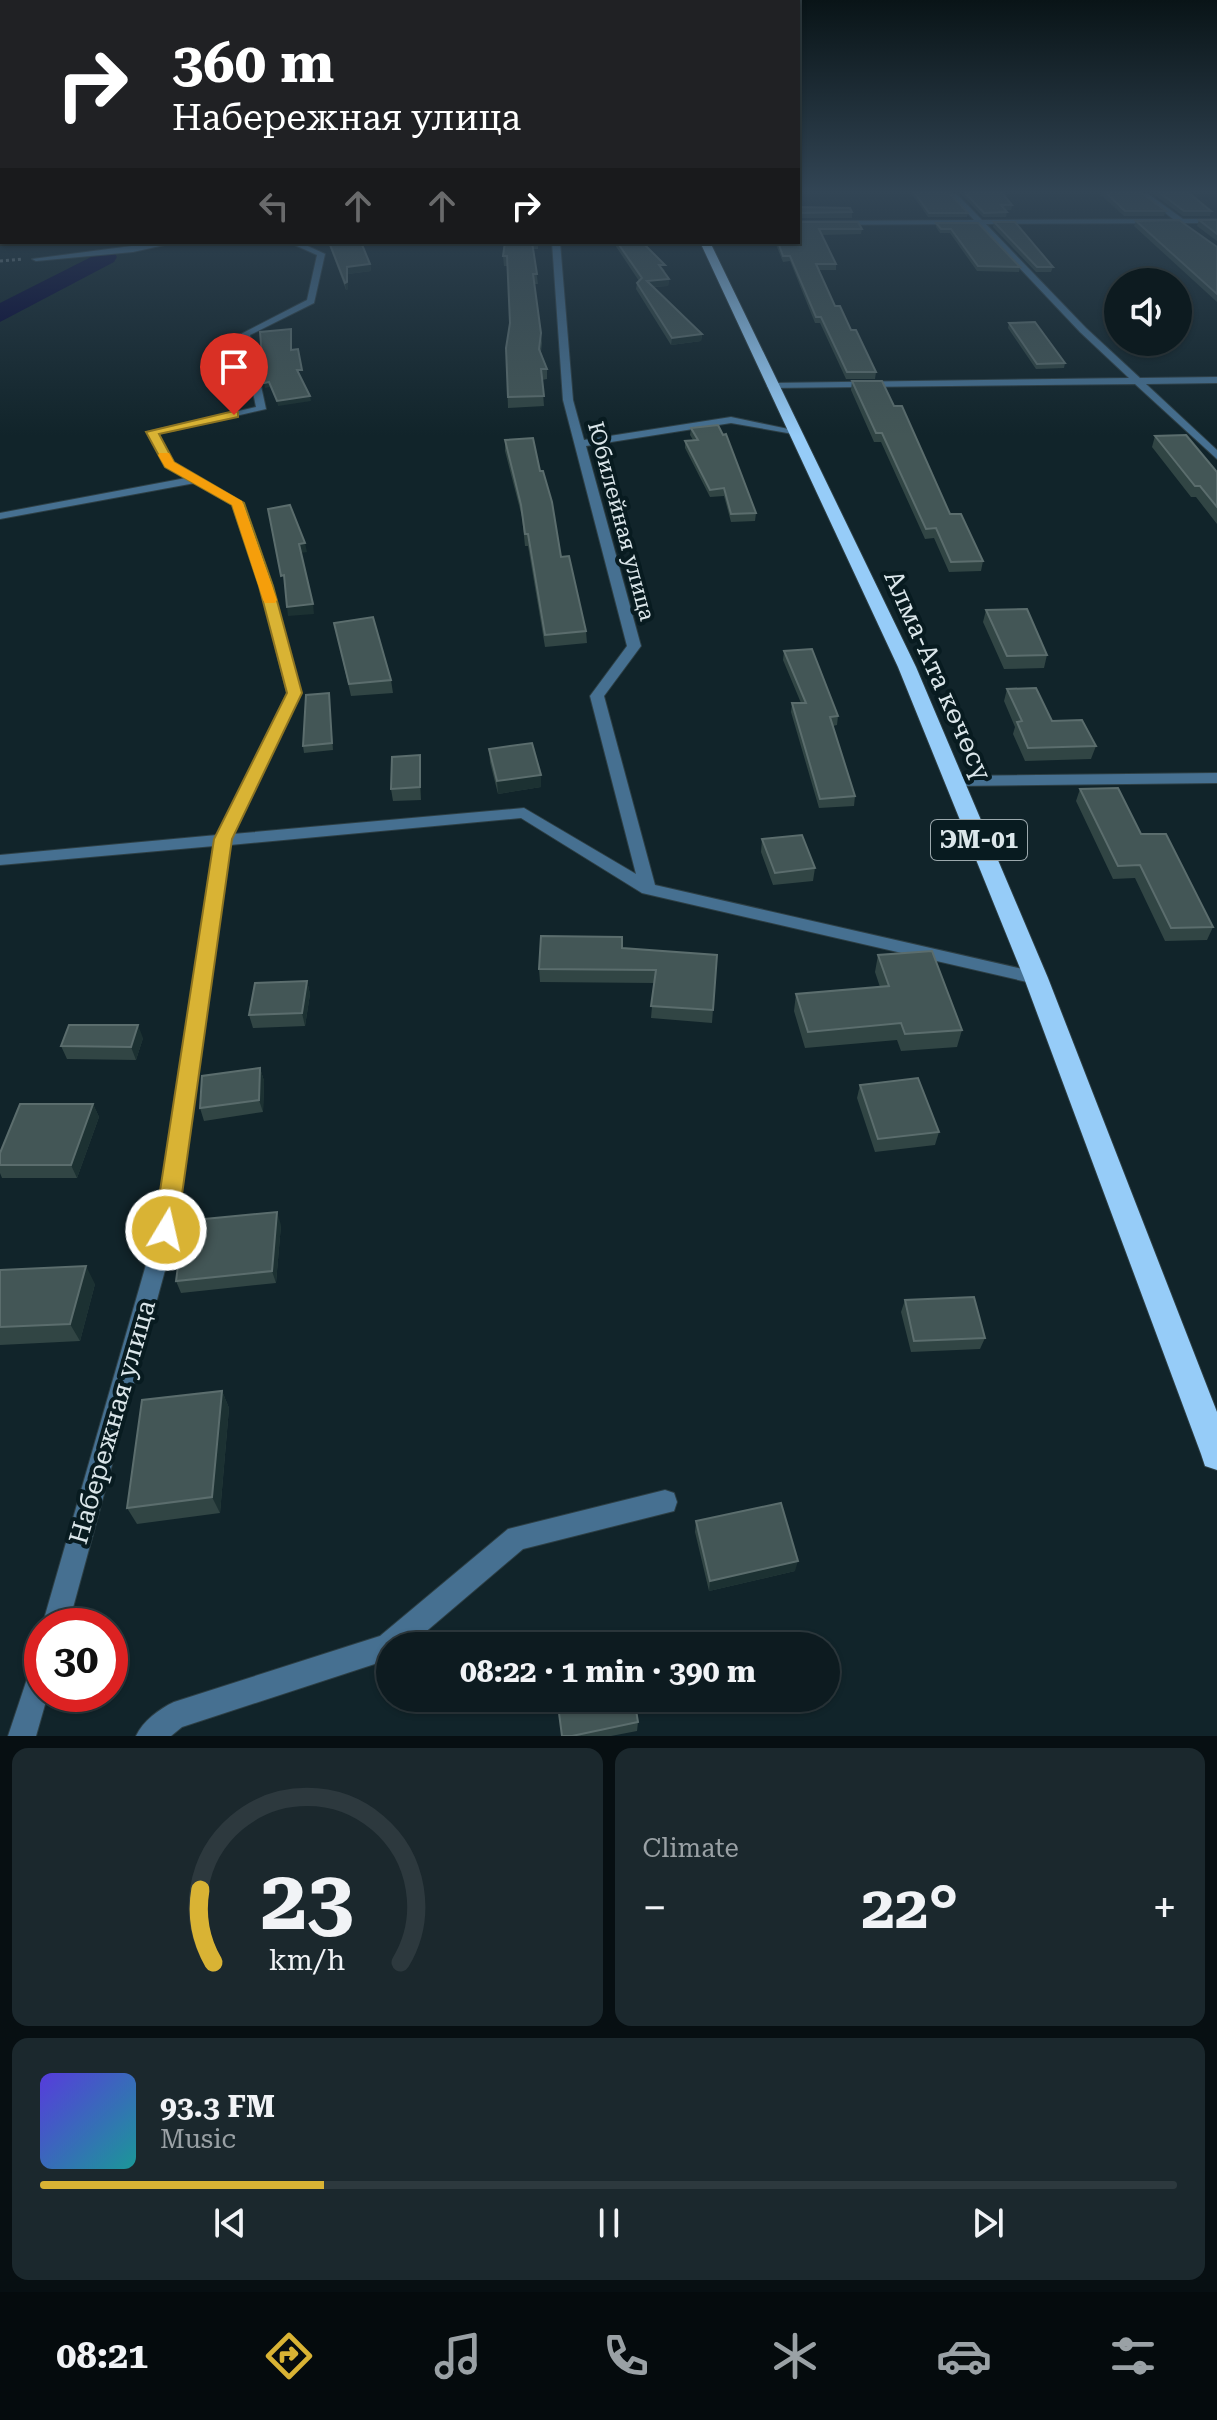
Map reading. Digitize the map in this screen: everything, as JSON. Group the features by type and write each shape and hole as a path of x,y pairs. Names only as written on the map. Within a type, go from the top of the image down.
{"highway":[{"name":"Алма-Ата көчөсү","path":"720,274 907,667 1036,978 1217,1454"}],"street":[{"name":"Набережная улица","path":"60,1608 166,1230 223,839 294,693 266,586 237,503 169,464 152,432 261,409 245,334 311,301 317,274"},
{"name":"Юбилейная улица","path":"558,274 568,400 634,646 597,696 648,889"},
{"path":"1030,274 1083,330 1217,456"},
{"path":"772,386 1217,380"},
{"path":"580,444 731,420 793,431"},
{"path":"0,516 196,480"},
{"path":"954,781 1217,778"},
{"path":"0,860 429,824 524,813 648,889 1036,978"},
{"path":"150,1736 174,1716 388,1647 517,1538 665,1502"},
{"path":"22,1736 29,1712"}],"building":[{"path":"508,274 533,274 541,333 539,349 547,369 541,369 544,396 508,397 506,348 510,323"},
{"path":"639,274 665,274 669,279 647,281 702,334 672,338 637,283 642,278"},
{"path":"798,274 821,274 835,306 840,306 851,330 856,330 876,372 847,372 821,317 816,317"},
{"path":"1195,274 1217,274 1217,294"},
{"path":"1035,322 1065,363 1037,364 1009,323"},
{"path":"291,329 291,350 298,349 302,370 297,370 310,396 277,401 269,382 264,383 260,332"},
{"path":"852,381 882,381 894,406 902,406 950,514 961,514 983,561 951,562 936,528 926,529 882,433 876,433"},
{"path":"718,425 723,435 726,434 756,513 731,514 724,488 710,490 685,441 698,440 691,428"},
{"path":"1186,435 1217,472 1217,507 1200,486 1195,486 1155,436"},
{"path":"533,438 540,471 543,471 552,502 561,557 569,556 586,631 545,635 528,534 525,534 505,440"},
{"path":"290,505 305,543 299,544 313,604 287,607 284,575 281,576 268,509"},
{"path":"1027,609 1047,655 1007,656 986,610"},
{"path":"373,617 391,680 349,684 334,623"},
{"path":"812,649 838,716 830,717 855,796 820,799 792,703 806,703 784,651"},
{"path":"1036,688 1052,721 1082,720 1096,746 1028,748 1017,722 1022,721 1007,689"},
{"path":"329,693 332,743 303,746 306,695"},
{"path":"532,743 541,775 497,781 489,749"},
{"path":"420,755 420,787 391,789 392,757"},
{"path":"1118,788 1141,834 1166,834 1213,927 1171,928 1140,865 1118,866 1080,789"},
{"path":"802,835 815,868 775,873 762,839"},
{"path":"541,936 622,937 622,948 717,955 713,1010 651,1006 656,970 539,969"},
{"path":"932,951 962,1030 905,1034 901,1023 808,1032 796,994 889,986 878,955"},
{"path":"307,981 302,1013 249,1015 255,983"},
{"path":"69,1025 138,1025 131,1047 61,1046"},
{"path":"260,1068 259,1100 200,1108 202,1076"},
{"path":"918,1078 939,1132 878,1139 860,1085"},
{"path":"20,1104 93,1104 71,1165 0,1165 0,1153"},
{"path":"277,1212 272,1271 176,1281 184,1221"},
{"path":"86,1266 70,1324 0,1327 0,1270"},
{"path":"974,1297 985,1338 914,1341 905,1300"},
{"path":"222,1391 212,1497 127,1508 142,1400"},
{"path":"781,1503 798,1561 710,1581 696,1521"},
{"path":"559,1712 636,1712 638,1722 562,1736"}],"waterway":[{"path":"0,314 74,274"}],"slow traffic":[{"path":"164,455 169,464 237,503 270,600"}],"route":[{"path":"166,1230 223,839 294,693 266,586 237,503 169,464 152,432 234,415"}]}
